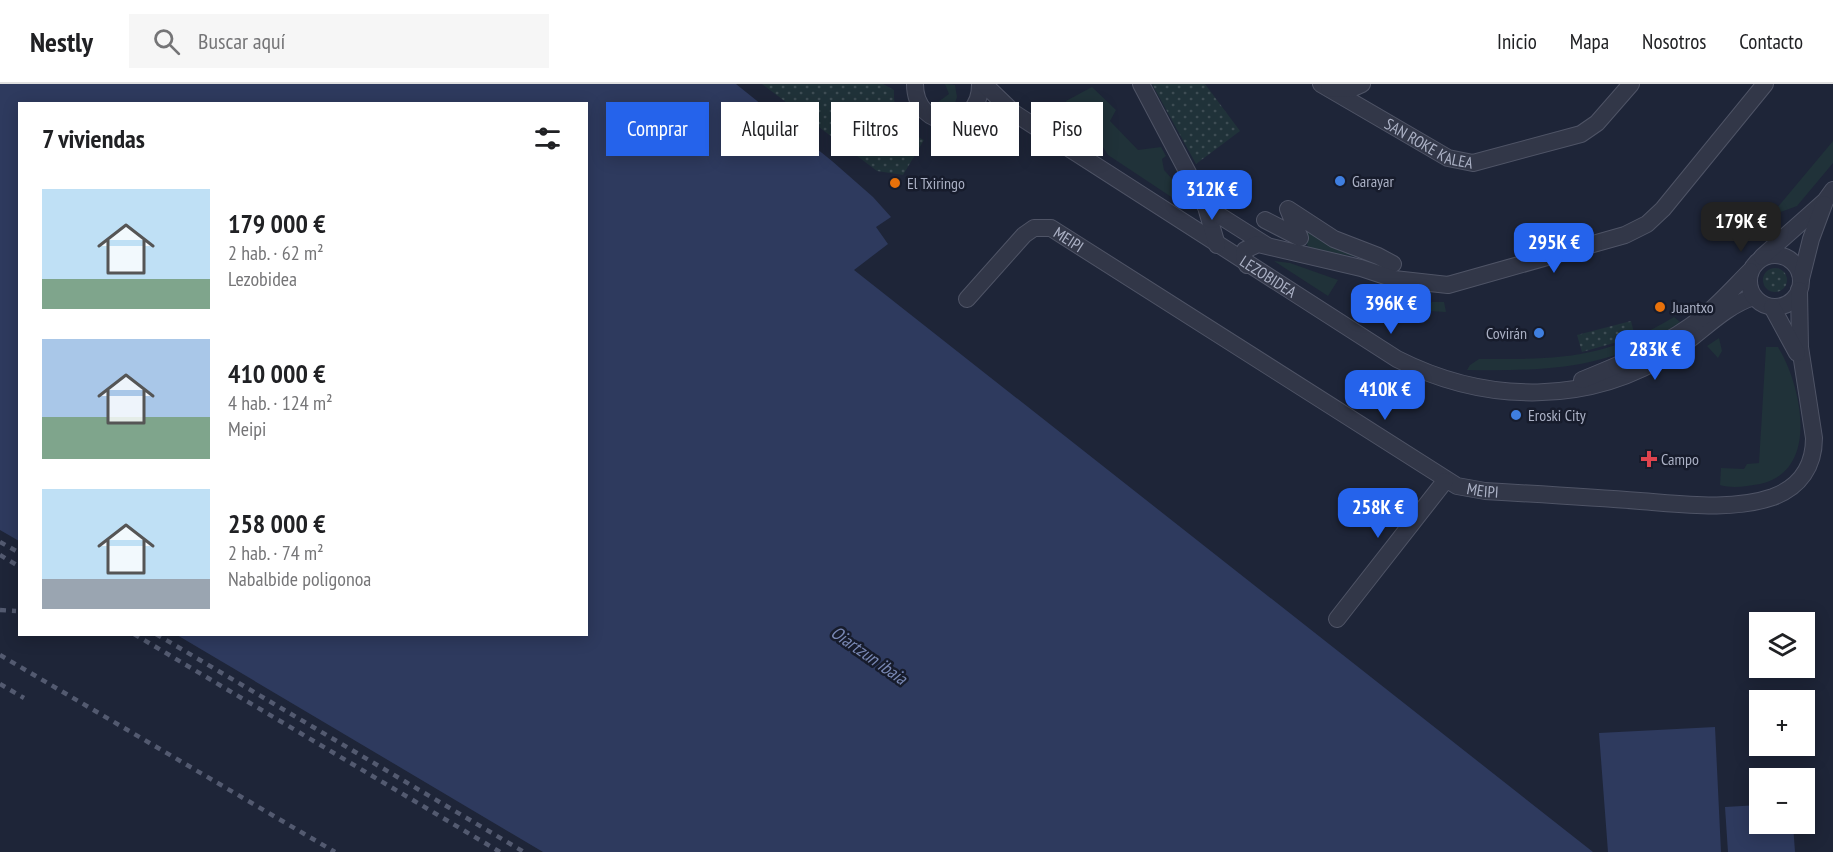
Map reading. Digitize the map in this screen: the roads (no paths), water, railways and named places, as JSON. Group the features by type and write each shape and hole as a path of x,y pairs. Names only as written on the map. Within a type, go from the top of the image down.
{"street":[{"name":"LEZOBIDEA","path":"915,84 918,102 931,116"},
{"name":"LEZOBIDEA","path":"982,84 1002,102"},
{"path":"976,102 982,84"},
{"path":"1141,84 1206,207 1217,245"},
{"path":"1322,85 1341,90 1362,84"},
{"name":"SAN ROKE KALEA","path":"1322,85 1448,158 1473,163 1581,135 1596,123 1631,84"},
{"path":"1247,265 1244,253 1249,246 1257,244 1361,268 1394,279 1448,285 1626,235 1647,224 1663,209 1765,84"},
{"name":"LEZOBIDEA","path":"1019,116 1247,265 1397,359 1419,370 1467,386 1516,393 1581,390 1635,372 1674,351 1735,306 1754,297"},
{"path":"1762,258 1770,255 1787,258 1794,263 1800,285 1788,303 1772,307 1754,297 1749,285 1750,271 1762,258 1829,195"},
{"name":"MEIPI","path":"967,299 1029,231 1040,227 1057,230 1456,486 1485,491 1697,505 1757,501 1773,497 1800,480 1809,468 1814,453 1803,366 1800,285 1811,239 1829,195"},
{"path":"1188,226 1203,223 1206,207"},
{"path":"1206,207 1269,247"},
{"path":"1307,255 1288,209 1334,239 1393,264"},
{"path":"1265,220 1300,238"},
{"name":"LEZOBIDEA","path":"1541,393 1611,368 1677,334 1703,317 1750,271"},
{"name":"MEIPI","path":"1772,307 1803,366"},
{"path":"1337,619 1445,481"}],"water":[{"name":"Oiartzun ibaia","path":"0,84 736,84 758,102 721,102 721,156 819,156 819,151 873,197 891,217 876,227 888,244 854,270 1593,852 543,852 179,636 588,636 588,102 18,102 18,540 0,530"},
{"path":"1715,727 1721,852 1608,852 1599,733"},
{"path":"1749,806 1749,834 1794,834 1795,852 1728,852 1725,807"}],"railway":[{"path":"0,542 18,552"},
{"path":"0,555 18,566"},
{"path":"0,610 16,611"},
{"path":"137,636 500,852"},
{"path":"159,636 524,852"},
{"path":"0,655 335,852"},
{"path":"0,684 24,698"}],"place":[{"name":"Garayar","path":"1340,181"},
{"name":"El Txiringo","path":"895,183"},
{"name":"Juantxo","path":"1660,307"},
{"name":"Covirán","path":"1539,333"},
{"name":"Eroski City","path":"1516,415"},
{"name":"Campo","path":"1649,459"}]}
